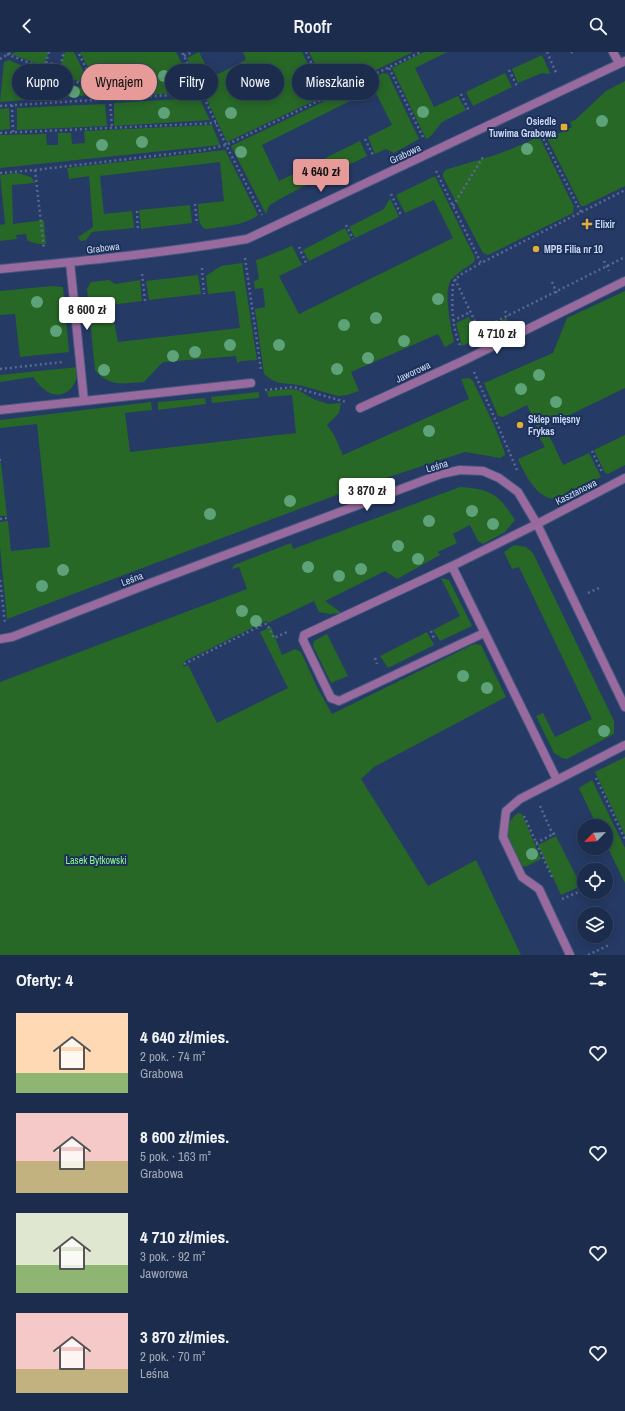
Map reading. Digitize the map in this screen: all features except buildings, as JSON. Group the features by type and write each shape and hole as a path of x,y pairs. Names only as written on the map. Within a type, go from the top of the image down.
{"street":[{"path":"613,52 622,62"},
{"name":"Grabowa","path":"0,269 203,246 247,239 622,62"},
{"path":"70,262 84,401"},
{"name":"Jaworowa","path":"360,408 467,359 625,282"},
{"path":"0,410 251,383"},
{"name":"Leśna","path":"0,639 12,637 148,584 441,474 460,470 483,471 499,478 518,492 537,524 625,707"},
{"name":"Kasztanowa","path":"304,635 452,566 625,478"},
{"path":"452,566 557,780"},
{"path":"304,635 302,640 331,698 339,701 484,633"},
{"path":"570,955 539,889 522,877 503,837 506,811 520,799 625,745"}],"path":[{"path":"0,59 12,52"},
{"path":"49,52 46,62 60,66 63,52"},
{"path":"78,52 84,64"},
{"path":"182,52 188,64"},
{"path":"184,56 193,52"},
{"path":"306,52 312,64"},
{"path":"379,73 421,52"},
{"path":"547,52 557,75"},
{"path":"7,54 32,64"},
{"path":"389,68 425,142"},
{"path":"509,70 518,88"},
{"path":"461,94 469,111"},
{"path":"0,106 89,100"},
{"path":"110,100 112,128"},
{"path":"205,100 226,145 264,219"},
{"path":"0,173 204,150 226,145 322,100"},
{"path":"12,105 13,132"},
{"path":"0,133 216,123"},
{"path":"539,130 581,212"},
{"path":"365,139 374,157"},
{"path":"453,206 483,157"},
{"path":"310,166 319,183"},
{"path":"35,170 44,252"},
{"path":"436,171 480,263"},
{"path":"519,476 499,428 456,335 453,321 453,282 455,279 480,263 625,190"},
{"path":"391,194 401,215"},
{"path":"195,204 197,224"},
{"path":"137,211 138,231"},
{"path":"346,224 353,239"},
{"path":"299,247 306,263"},
{"path":"455,279 479,330 625,257"},
{"path":"245,258 259,358"},
{"path":"604,262 606,266"},
{"path":"202,268 204,294"},
{"path":"142,274 145,301"},
{"path":"552,282 556,291"},
{"path":"505,311 508,315"},
{"path":"453,321 470,312"},
{"path":"0,369 80,360"},
{"path":"314,392 330,396"},
{"path":"592,451 605,478"},
{"path":"0,519 7,518"},
{"path":"0,580 5,622"},
{"path":"583,595 599,588"},
{"path":"184,664 264,624 267,624 274,638 292,630 304,635"},
{"path":"375,658 377,664"},
{"path":"596,777 625,839"},
{"path":"534,809 546,803"},
{"path":"536,843 554,834 540,806"},
{"path":"529,812 524,814 552,878"},
{"path":"559,892 562,900 577,893"},
{"path":"588,955 609,945"}],"green space":[{"path":"16,52 49,52 45,62 50,63 37,64 11,54"},
{"path":"65,52 74,52 81,66 81,83 73,79 73,64 61,64"},
{"path":"80,52 176,52 182,64 165,64 165,94 157,94 157,64 86,64"},
{"path":"199,52 205,64 190,64 187,58"},
{"path":"243,52 302,52 308,64 292,64 292,100 316,100 227,142 207,100 218,100 218,74 226,70 226,100 284,100 284,64 238,64 246,60"},
{"path":"309,52 413,52 379,69 379,64 315,64"},
{"path":"424,52 447,52 415,68 434,107 458,96 466,110 442,122 431,136 426,139 392,68"},
{"path":"542,55 550,73 542,73 518,83 512,69"},
{"path":"9,60 18,64 12,64 12,100 26,100 0,102 4,62"},
{"path":"383,73 388,74 419,139 394,153 386,149 375,154 368,137 392,125 379,99 379,75"},
{"path":"505,73 512,87 473,106 466,92"},
{"path":"625,81 625,186 584,206 581,206 547,138 550,133 556,130 558,134 572,127 570,122 575,120 606,91"},
{"path":"73,85 81,88 81,96 73,96"},
{"path":"165,100 200,100 210,120 114,126 114,103"},
{"path":"327,100 352,100 262,145 279,181 306,168 312,182 269,206 266,214 231,146"},
{"path":"105,104 107,126 17,130 17,108"},
{"path":"9,108 10,129 0,130 0,109"},
{"path":"212,125 220,145 0,168 0,135 46,134 47,145 58,145 58,133 71,133 72,144 85,143 84,131"},
{"path":"537,137 541,140 574,207 573,213 488,255 483,253 443,177 443,174 445,170 504,152"},
{"path":"360,141 367,156 320,179 313,164"},
{"path":"225,150 258,215 252,219 233,225 206,229 201,225 198,204 224,201 220,162 100,176 104,214 132,211 134,228 92,232 86,240 81,241 79,239 78,237 93,227 89,176 69,179 67,168"},
{"path":"17,173 31,177 35,183 12,185 13,224 44,220 46,244 36,244 27,240 26,234 16,235 17,239 0,241 0,225 5,224 0,175"},
{"path":"435,176 475,258 474,262 453,278 449,285 448,310 454,342 445,347 438,334 351,372 359,391 347,395 338,396 299,385 280,383 272,380 264,374 255,309 265,307 263,288 255,289 254,281 259,279 256,260 292,246 302,265 279,276 299,314 453,238 434,200 405,213 396,195"},
{"path":"390,198 399,217 355,238 349,227 384,209"},
{"path":"190,205 192,223 141,229 139,210"},
{"path":"345,228 351,240 309,261 303,250"},
{"path":"242,263 257,360 241,361 237,363 236,356 163,362 144,382 130,383 117,383 106,380 95,370 87,289 91,282 109,280 115,284 140,280 142,301 111,305 118,342 240,328 235,291 208,294 206,276 221,266"},
{"path":"198,275 201,294 149,300 146,281"},
{"path":"52,286 63,287 69,352 20,357 15,314 0,315 0,291"},
{"path":"625,291 625,388 545,427 563,465 589,453 601,477 558,499 551,499 544,496 533,486 518,459 545,447 538,435 540,434 527,405 503,417 498,416 484,383 553,353 567,318"},
{"path":"469,317 476,333 506,318 509,324 462,346 456,323"},
{"path":"78,367 75,383 68,391 59,395 44,390 33,377 0,382 0,375"},
{"path":"469,378 473,381 504,450 505,455 500,458 465,452 355,488 7,619 0,547 0,522 8,521 11,551 50,547 37,424 0,428 0,420 151,402 152,410 125,413 130,452 296,433 292,395 268,397 267,391 290,389 298,390 313,399 328,404 341,403 339,413 327,425 334,435 343,455 469,399 461,379"},
{"path":"259,392 259,398 212,403 211,397"},
{"path":"205,398 206,404 158,410 158,402"},
{"path":"625,435 625,465 608,474 605,473 594,450"},
{"path":"1,462 7,516 0,516"},
{"name":"Lasek Bytkowski","path":"460,487 479,489 493,494 504,504 515,520 505,532 483,544 478,541 470,525 453,534 457,543 438,552 440,555 397,579 385,571 325,601 342,613 330,614 319,612 314,601 268,623 266,621 185,661 183,667 188,665 217,723 288,688 260,632 271,627 282,655 295,649 301,652 317,687 332,714 474,644 481,645 506,697 374,767 361,779 428,886 476,860 521,955 0,955 0,682 247,589 239,567 232,569 234,565 291,543 293,549"},
{"path":"514,545 526,547 533,553 614,721 614,734 567,759 554,753 536,716 543,713 555,737 592,719 519,567 512,569 504,552"},
{"path":"441,578 449,580 472,626 440,641 433,630 460,616"},
{"path":"427,632 434,645 388,668 380,656"},
{"path":"327,634 348,676 331,683 313,646 314,641"},
{"path":"625,757 625,835 595,772"},
{"path":"592,780 611,819 594,819 579,788"},
{"path":"518,813 522,814 541,859 525,867 519,864 506,836 508,824"},
{"path":"613,823 625,848 625,883 611,855 613,855"},
{"path":"556,836 577,878 577,888 561,895 538,845"}],"place":[{"name":"Osiedle Tuwima Grabowa","path":"564,127"},
{"name":"Elixir","path":"587,224"},
{"name":"MPB Filia nr 10","path":"536,249"},
{"name":"Sklep mięsny Frykas","path":"520,425"}]}
